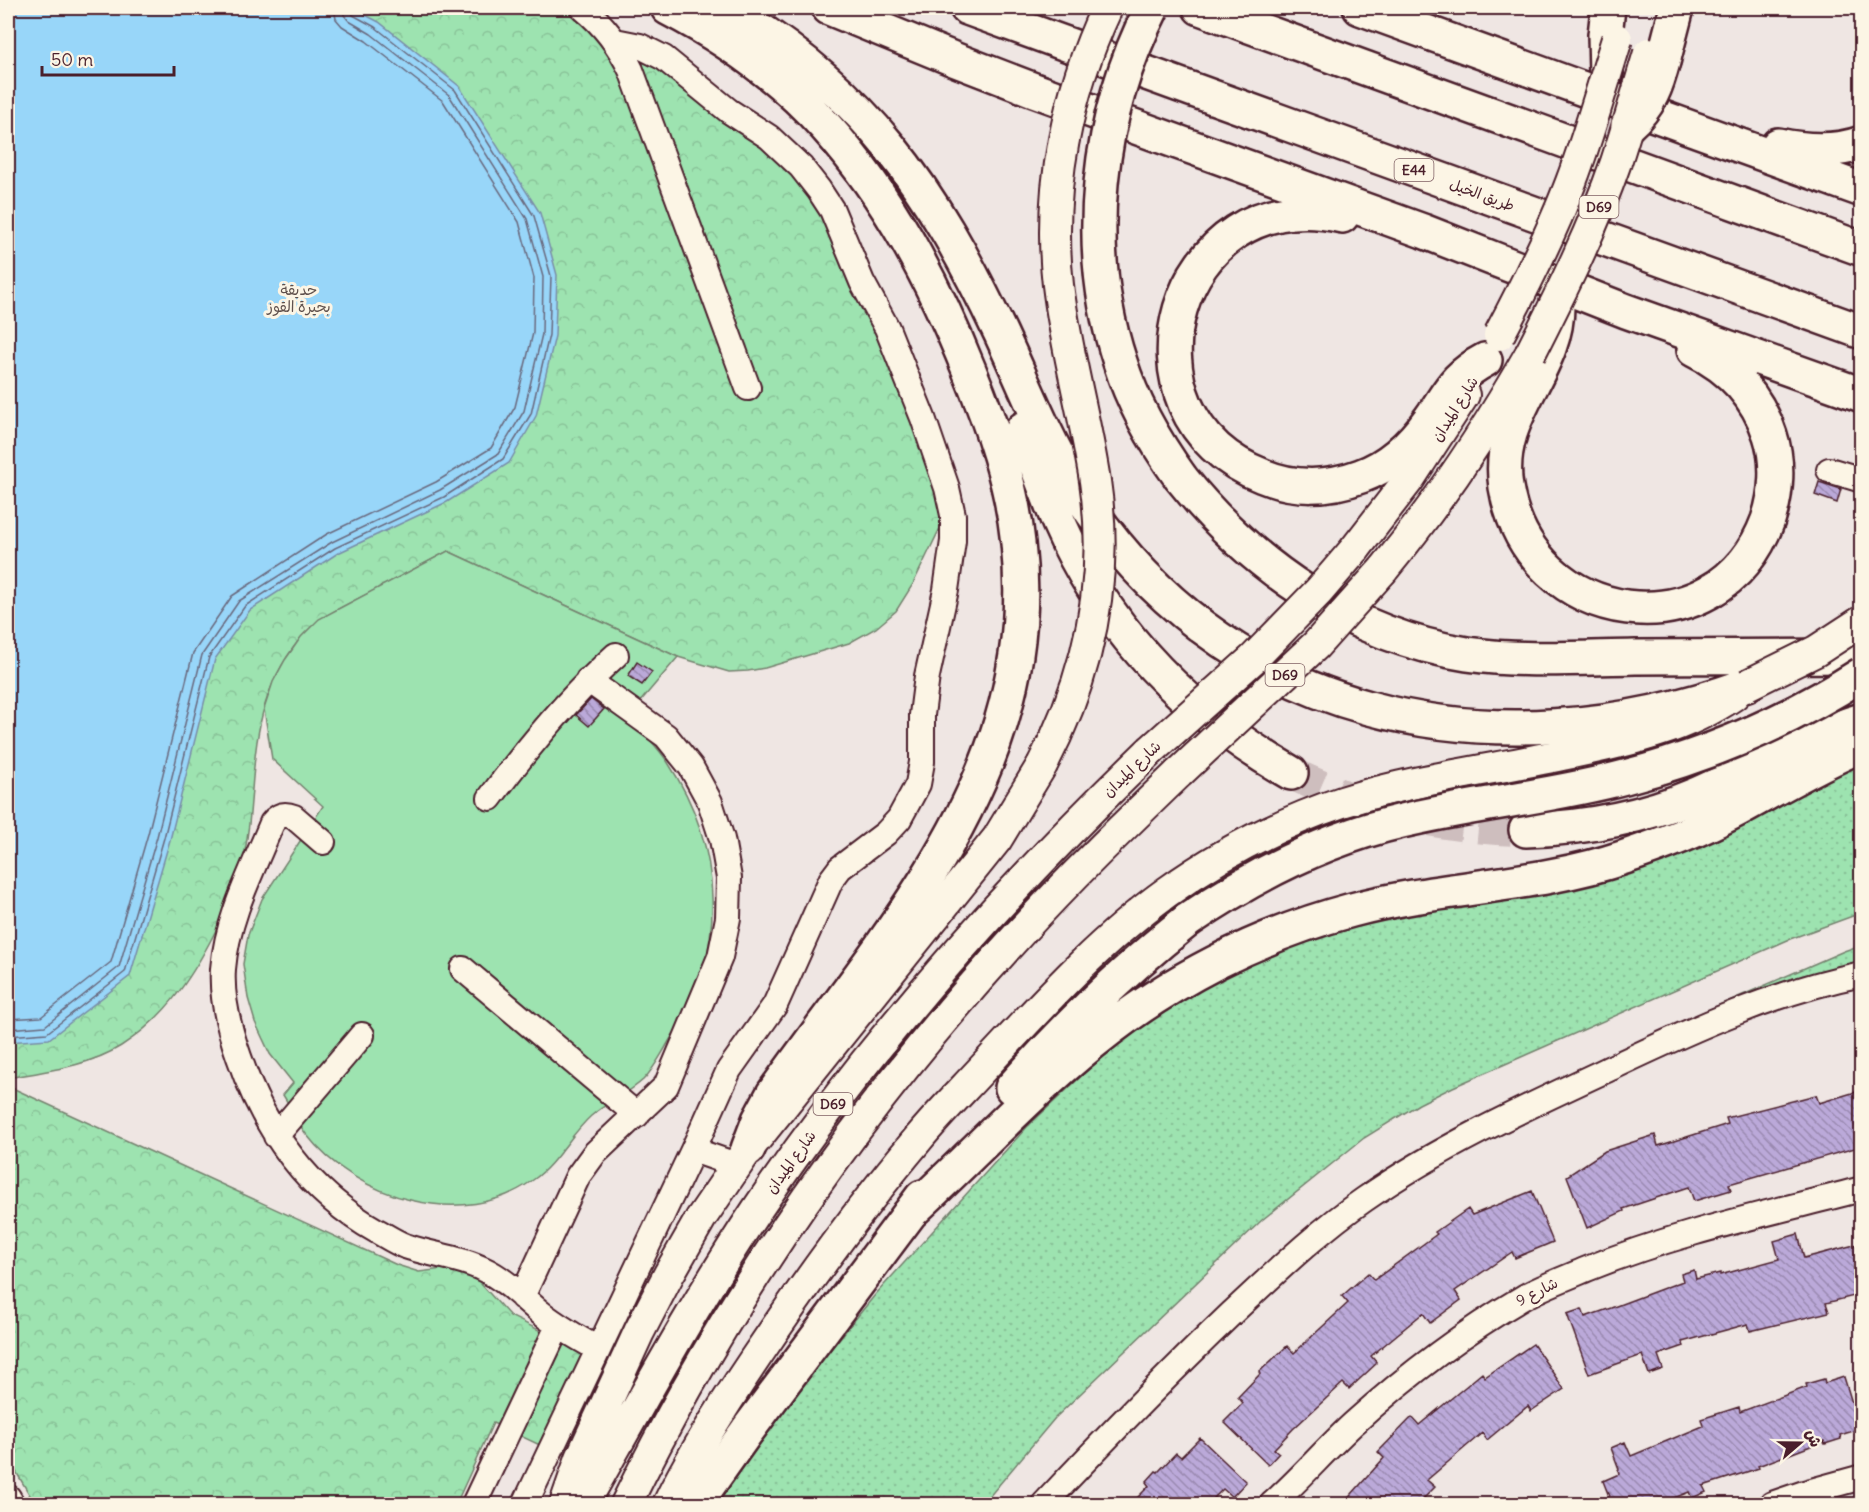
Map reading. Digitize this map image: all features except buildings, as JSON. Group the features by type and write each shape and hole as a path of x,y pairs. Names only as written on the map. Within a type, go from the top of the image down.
{"highway":[{"path":"668,8 739,51 797,97 850,155 895,219 940,303 978,391 1007,482 1018,544 1020,606 1014,664 1001,721 975,789 925,880 773,1094 742,1157"},
{"path":"725,8 788,48 835,86 862,113 910,172 951,236 991,312 1070,479 1110,537 1158,589 1214,634 1274,671 1340,699 1373,709 1441,723 1508,728 1573,726 1674,708 1747,685"},
{"path":"829,8 1045,94 1423,231 1626,311 1862,395"},
{"name":"طريق الخيل","path":"967,8 1862,332"},
{"path":"1152,8 1124,75 1108,137 1100,201 1100,266 1111,331 1128,383 1145,423 1180,478 1201,504 1246,549 1296,587 1361,622 1410,640 1467,654 1526,658 1862,656"},
{"path":"1200,8 1862,249"},
{"path":"1360,8 1862,190"},
{"path":"1412,8 1431,19 1526,55 1539,62 1562,81"},
{"path":"1628,125 1651,99 1656,89 1656,55 1677,8"},
{"path":"1606,75 1610,27"},
{"path":"1666,119 1709,125 1767,143 1803,150 1839,149 1862,143"},
{"path":"1423,231 1388,228 1340,215 1306,210 1255,221 1226,239 1201,265 1190,281 1177,316 1174,353 1176,372 1188,408 1208,439 1245,468 1271,480 1289,484 1326,485 1362,476 1394,457 1421,431 1455,381 1492,348"},
{"path":"951,236 1056,514 1094,588 1145,657 1181,695 1235,739 1291,773"},
{"path":"1557,302 1555,333 1537,358 1508,436 1504,470 1514,520 1521,536 1536,558 1554,577 1569,587 1600,602 1618,606 1635,608 1670,605 1704,593 1719,584 1733,573 1750,552 1764,529 1770,512 1774,495 1775,458 1766,424 1749,392 1737,378 1700,353 1654,333 1626,311"},
{"path":"694,1504 909,1215 982,1122 1057,1039 1134,965 1188,920 1248,881 1322,846 1399,821 1583,787 1666,766 1774,724 1862,674"},
{"path":"1526,830 1618,820 1672,804 1799,745 1862,720"},
{"path":"909,1215 1057,1072 1092,1042 1152,999 1215,963 1282,933 1352,910 1436,892 1551,877 1622,858 1694,831 1806,771 1862,745"}],"main road":[{"path":"564,1504 581,1458 639,1332 701,1218 742,1157 997,839 1042,765 1071,704 1090,639 1099,574 1099,532 1095,480 1063,320 1058,283 1056,210 1064,137 1072,101 1090,48 1107,8"},
{"path":"1610,27 1624,8"},
{"path":"1656,55 1660,8"},
{"name":"شارع الميدان","path":"581,1504 592,1489 712,1279 763,1201 839,1095 933,978 1086,814 1270,642 1319,591 1355,549 1426,454 1492,348 1542,249 1566,195 1587,138 1606,75"},
{"name":"D69","path":"1557,302 1595,216 1628,125"},
{"name":"D69","path":"626,1504 676,1408 721,1331 790,1221 856,1130 938,1027 1018,935 1106,844 1316,645 1383,570 1421,523 1468,458 1500,407 1537,358"},
{"path":"668,1504 698,1449 741,1379 790,1307 870,1198 919,1137 1078,968 1137,915 1168,891 1216,860 1259,837 1339,804 1394,788 1567,754 1639,737 1704,714 1747,685 1816,651 1862,621"}],"street":[{"path":"583,8 605,28 631,70 748,388"},
{"path":"525,1504 729,1070 775,1005 831,880 840,868 878,839 899,819 918,784 922,762 922,715 930,655 950,571 953,541 953,515 942,471 887,328 862,282 832,210 819,190 801,167 769,137 729,111 664,58 640,46 615,41"},
{"path":"1830,470 1862,480"},
{"path":"490,798 528,748 588,680 615,655"},
{"path":"522,1297 578,1176 594,1154 666,1086 706,993 722,947 728,918 729,878 722,839 710,802 691,767 666,736 588,680"},
{"path":"323,842 294,817 288,814 276,818 229,931 223,969 225,1008 235,1045 259,1108 276,1136 311,1179 351,1214 403,1245 484,1269 558,1326 598,1349"},
{"path":"463,969 637,1115"},
{"path":"1044,1504 1155,1387 1287,1261 1328,1226 1398,1176 1474,1132 1696,1028 1762,1001 1862,974"},
{"path":"276,1136 362,1035"},
{"path":"693,1150 742,1157"},
{"name":"شارع 9","path":"1272,1504 1353,1425 1409,1377 1471,1331 1525,1297 1569,1276 1631,1253 1681,1237 1862,1189"},
{"path":"657,1226 669,1274"},
{"path":"474,1504 558,1326"},
{"path":"1772,1504 1862,1478"},
{"path":"8,1497 12,1504"}],"green space":[{"name":"حديقة بحيرة القوز","path":"8,8 569,8 773,147 828,216 933,469 940,509 940,528 913,584 896,611 876,628 849,643 765,668 729,672 678,657 448,551 324,617 307,631 285,661 273,683 260,727 248,832 238,883 210,942 179,992 138,1034 108,1053 80,1064 8,1078"},
{"path":"448,551 678,657 628,716 663,755 686,794 700,828 709,864 712,900 710,935 703,971 690,1005 647,1076 631,1090 591,1116 549,1166 533,1180 505,1195 475,1203 444,1205 412,1200 382,1191 353,1176 327,1157 306,1134 283,1095 293,1083 270,1054 255,1022 248,998 243,964 248,935 262,899 323,806 272,759 264,709 273,682 301,637 319,619"},
{"path":"1861,763 1861,913 1790,939 1453,1087 1419,1104 1364,1138 1262,1220 1055,1418 983,1504 715,1504 792,1397 875,1295 1027,1127 1089,1069 1150,1017 1243,964 1363,923 1613,873 1715,840 1798,792"},
{"path":"1861,945 1861,964 1701,1013 1844,951"},
{"path":"8,1086 397,1265 419,1272 451,1268 471,1273 510,1316 586,1353 544,1447 493,1423 456,1504 35,1504 8,1458"}],"water":[{"path":"8,8 352,8 379,22 459,86 540,213 557,275 555,336 536,416 509,463 447,502 338,553 250,610 215,659 170,840 130,976 49,1039 8,1042"}],"tunnel":[{"path":"1291,773 1348,798 1405,815 1464,825 1526,830"}]}
